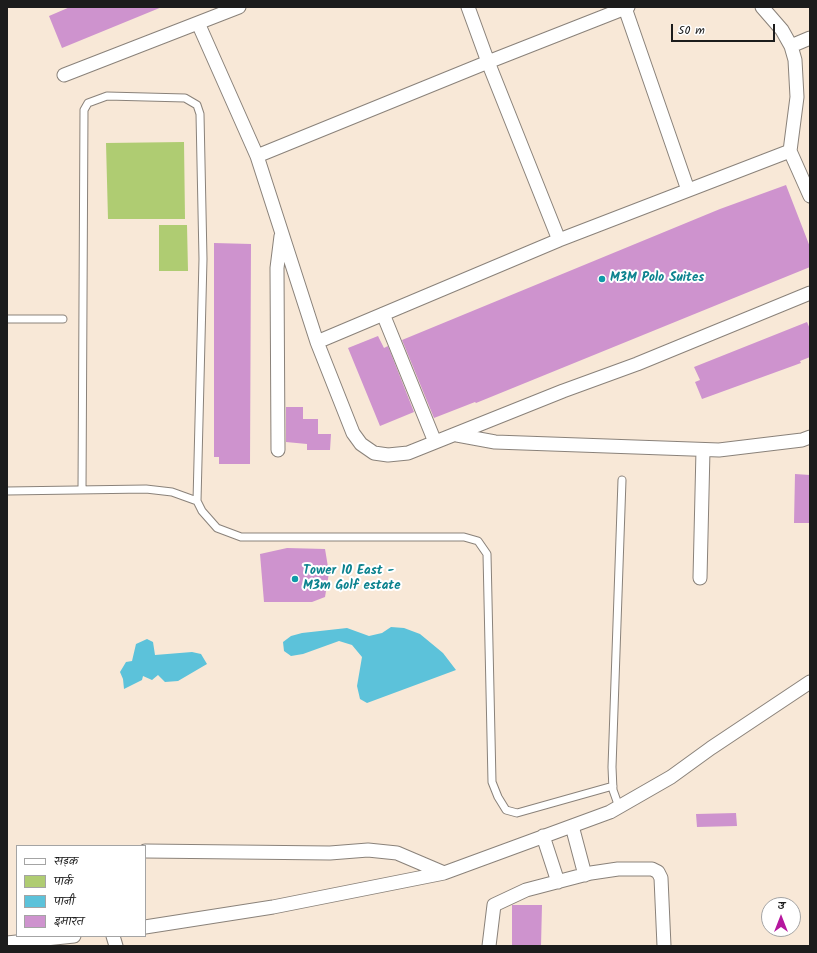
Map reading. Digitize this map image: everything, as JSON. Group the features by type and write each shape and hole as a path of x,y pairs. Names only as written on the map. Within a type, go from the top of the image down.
{"street":[{"path":"64,75 239,7"},
{"path":"468,7 488,62 559,240"},
{"path":"762,7 782,30 791,46 795,60 798,97 790,151 810,196"},
{"path":"257,156 488,62 627,8 688,190"},
{"path":"198,23 257,156 317,342 353,432 361,444 374,453 388,455 408,453 457,435 563,391 637,364 810,293"},
{"path":"791,46 810,38"},
{"path":"317,342 559,240 790,151"},
{"path":"278,450 277,268 282,234"},
{"path":"383,314 435,442"},
{"path":"457,435 495,442 703,450 719,450 802,440 810,437"},
{"path":"700,578 703,450"},
{"path":"146,927 273,907 444,874 610,812 671,777 711,748 810,682"},
{"path":"572,826 584,875"},
{"path":"543,836 558,882"},
{"path":"146,851 330,854 368,850 397,853 444,874"},
{"path":"489,946 494,905 526,890 584,875 618,869 652,869 658,872 661,878 664,946"},
{"path":"7,943 64,937"}],"lane":[{"path":"82,490 84,110 88,102 107,96 185,98 197,105 200,114 203,260 197,501 202,511 217,528 240,537 464,537 478,541 487,554 492,782 498,797 506,810 517,813 613,786"},
{"path":"7,319 63,319"},
{"path":"619,807 613,786 622,480"},
{"path":"7,490 146,489 172,492 197,501"}],"green space":[{"path":"184,142 185,219 108,219 106,143"},
{"path":"159,225 187,225 188,271 159,271"}],"water":[{"path":"391,627 404,628 420,634 443,653 456,670 367,703 360,699 357,686 362,657 352,645 339,641 303,654 291,656 284,651 283,642 291,636 302,633 347,628 369,636 382,633"},
{"path":"147,639 153,642 155,655 192,652 201,654 207,664 178,681 165,682 158,675 152,680 143,676 142,680 124,689 123,679 120,672 126,662 132,661 136,644"}],"building":[{"path":"70,7 162,7 62,48 49,16"},
{"path":"786,185 810,247 810,267 476,403 475,402 434,418 402,340 720,209"},
{"path":"214,243 251,244 250,464 219,464 219,457 214,457"},
{"path":"807,322 810,329 810,357 800,361 801,363 702,399 695,382 700,380 694,367"},
{"path":"378,336 384,348 388,346 414,412 380,426 348,348"},
{"path":"286,407 303,407 303,419 318,419 318,434 331,434 330,450 307,450 307,444 286,442"},
{"path":"795,474 810,475 810,523 794,523"},
{"name":"Tower 10 East - M3m Golf estate","path":"287,548 325,549 329,573 325,597 312,602 264,602 260,554"},
{"path":"736,813 737,826 697,827 696,814"},
{"path":"512,905 542,905 541,946 512,946"}],"place":[{"name":"M3M Polo Suites","path":"602,279"},
{"name":"Tower 10 East - M3m Golf estate","path":"295,579"}]}
